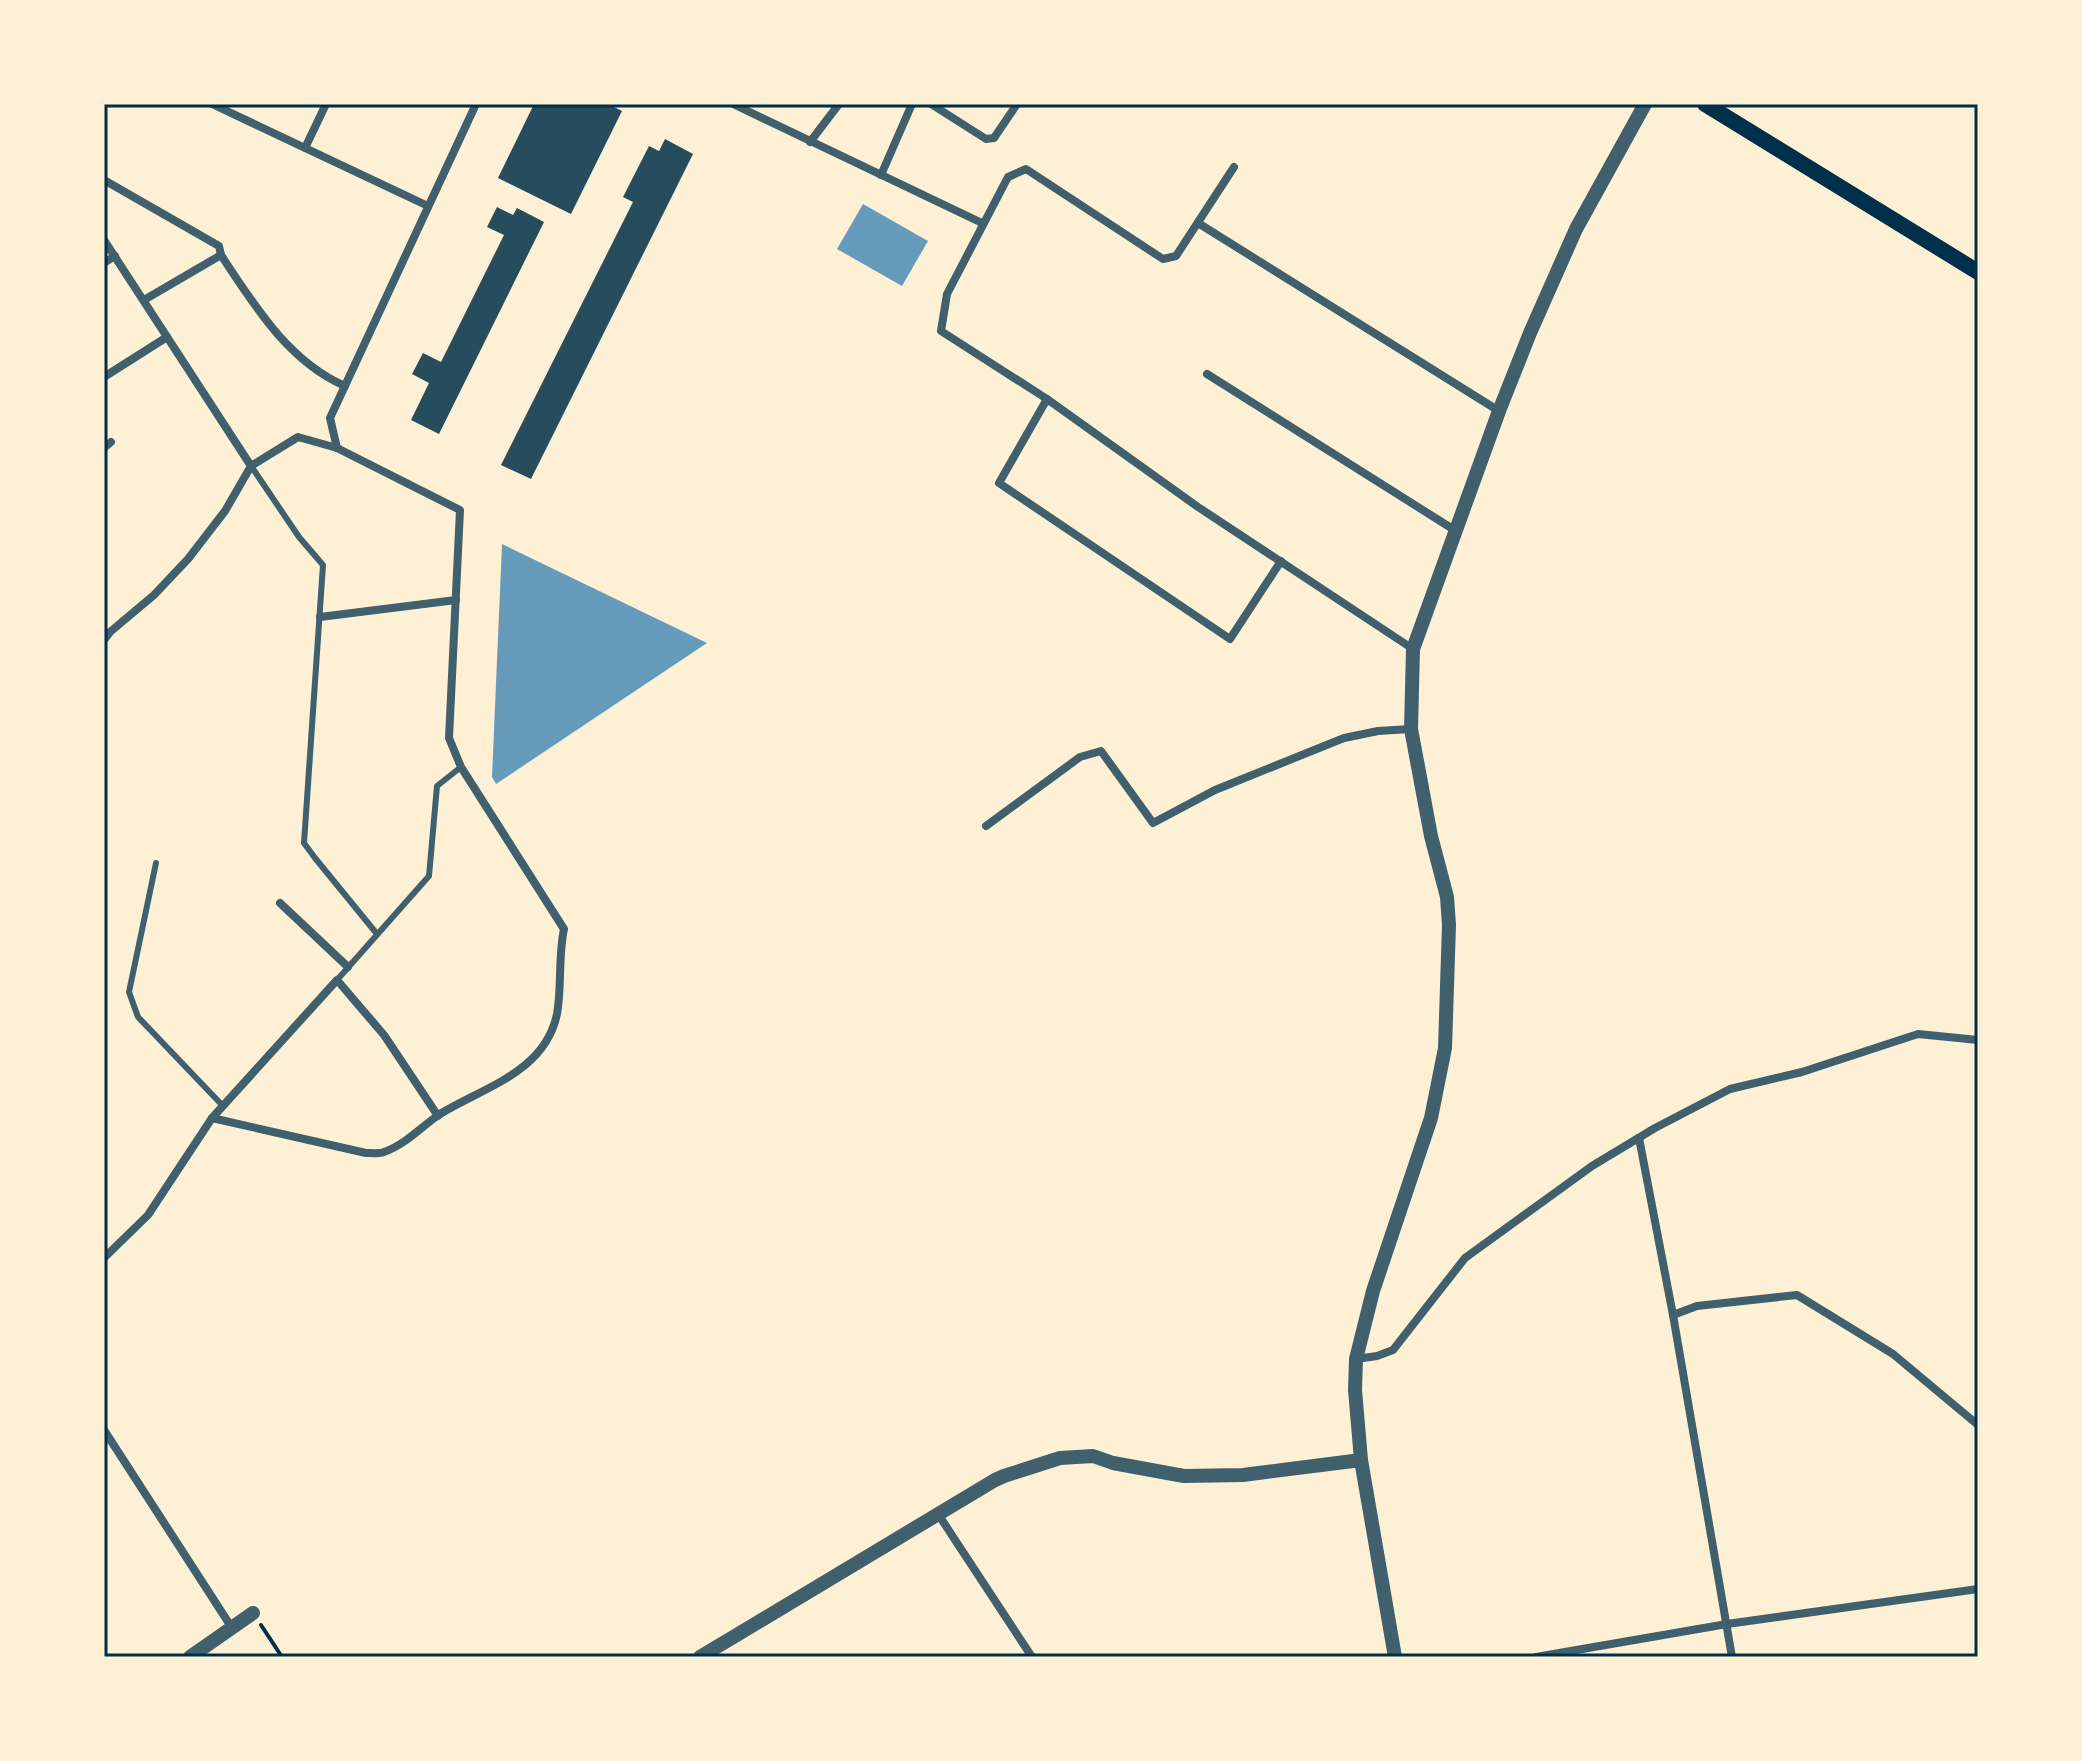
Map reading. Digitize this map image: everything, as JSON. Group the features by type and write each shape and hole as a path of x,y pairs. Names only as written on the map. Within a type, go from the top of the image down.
{"main road":[{"path":"1705,104 1978,272"}],"street":[{"path":"212,104 428,206"},
{"path":"305,148 326,104"},
{"path":"337,448 330,418 476,104"},
{"path":"733,104 982,223"},
{"path":"810,142 839,104"},
{"path":"881,175 912,104"},
{"path":"931,104 986,139 994,138 1017,104"},
{"path":"1395,1657 1361,1460 1355,1390 1356,1359 1373,1291 1431,1118 1445,1048 1449,953 1447,897 1431,836 1411,729 1413,649 1530,333 1576,229 1645,104"},
{"path":"1234,167 1176,256 1163,259 1026,169 1008,177 947,294 941,331 1047,399 1198,507 1413,649"},
{"path":"104,180 219,246 221,255 257,310 282,340 324,377 345,386"},
{"path":"1198,223 1499,411"},
{"path":"104,240 251,466"},
{"path":"144,300 221,255"},
{"path":"104,263 115,256"},
{"path":"104,377 167,337"},
{"path":"1207,374 1456,531"},
{"path":"1047,399 999,483 1230,639 1281,561"},
{"path":"104,640 188,559 225,511 251,466 298,437 337,448 460,510 449,738 461,767 564,929 556,1017 542,1049 520,1071 438,1116 383,1153 366,1153 212,1118"},
{"path":"320,617 456,600"},
{"path":"986,826 1080,757 1101,751 1153,823 1215,790 1344,738 1378,731 1411,729"},
{"path":"280,903 348,967"},
{"path":"104,1258 148,1215 212,1118 337,980 384,1035 438,1116"},
{"path":"1356,1359 1393,1350 1465,1258 1592,1166 1730,1089 1802,1072 1918,1034 1978,1040"},
{"path":"1639,1138 1732,1657"},
{"path":"1673,1315 1697,1306 1797,1295 1893,1354 1978,1425"},
{"path":"104,1430 233,1629"},
{"path":"700,1657 1004,1476 1060,1458 1093,1456 1113,1463 1184,1476 1243,1475 1361,1460"},
{"path":"938,1513 1032,1657"},
{"path":"1536,1657 1727,1624 1978,1589"},
{"path":"190,1657 253,1613"}],"lane":[{"path":"251,466 299,537 323,565 304,843 377,934"},
{"path":"337,980 429,876 437,786 461,767"},
{"path":"156,863 129,992 138,1017 223,1106"}],"path":[{"path":"253,1613 282,1657"}],"water":[{"path":"863,204 928,241 902,286 837,249"},
{"path":"502,544 707,643 496,784 492,777"}],"building":[{"path":"534,104 608,104 622,111 571,214 498,178"},
{"path":"665,139 693,154 531,479 501,465 633,202 623,197 649,146 659,151"},
{"path":"497,207 513,215 517,208 544,222 439,434 411,420 429,383 412,374 423,353 441,362 504,235 487,227"}]}
